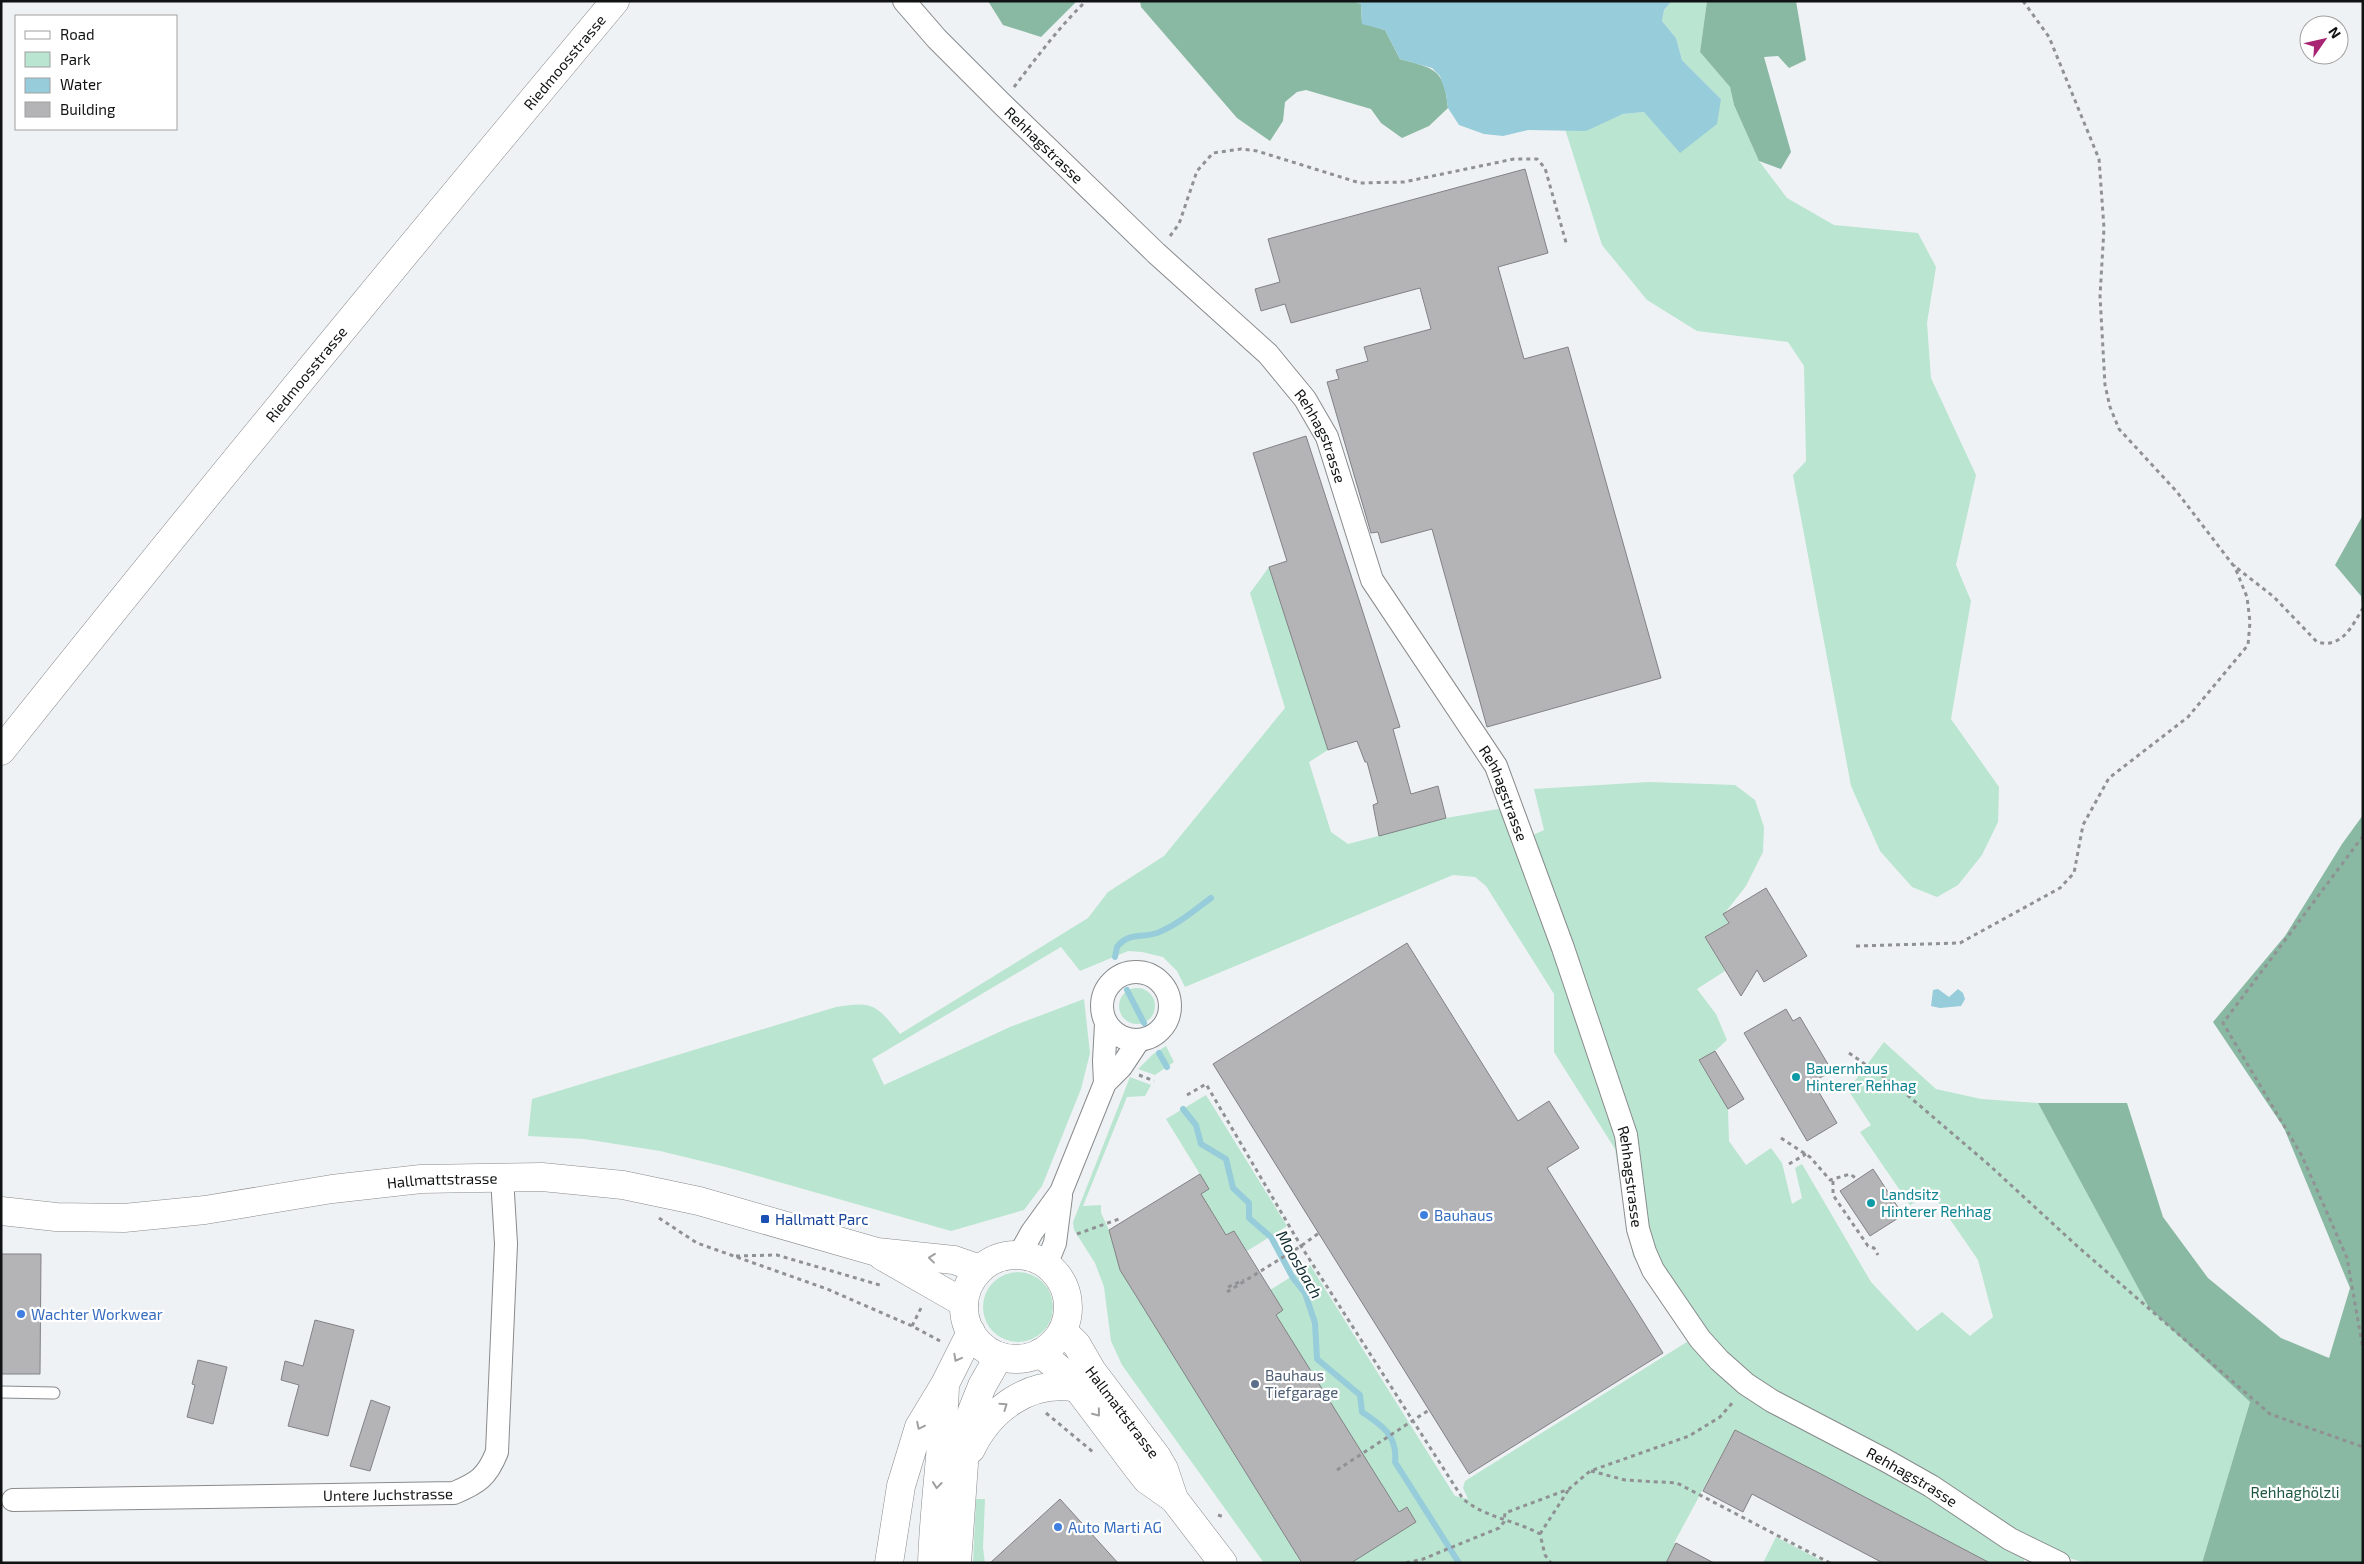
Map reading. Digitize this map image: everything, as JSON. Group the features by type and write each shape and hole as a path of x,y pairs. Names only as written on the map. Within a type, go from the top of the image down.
{"main road":[{"name":"Riedmoosstrasse","path":"1,751 127,593 383,280 615,1"},
{"name":"Hallmattstrasse","path":"1,1211 65,1218 138,1217 205,1210 391,1182 449,1177 576,1179 642,1189 719,1206 877,1252 954,1260 980,1269"},
{"name":"Hallmattstrasse","path":"877,1252 964,1304"},
{"path":"1007,1255 1034,1258 1046,1265 1060,1280 1066,1293 1067,1320 1063,1331 1055,1341 1040,1353 1025,1358 999,1356 982,1345 971,1332 966,1320 964,1304 971,1282 980,1269 1007,1255"},
{"name":"Hallmattstrasse","path":"1063,1331 1077,1346 1092,1371 1157,1457 1164,1469 1174,1499"},
{"path":"888,1563 895,1519 910,1453 919,1427 971,1332"},
{"name":"Hallmattstrasse","path":"1040,1353 1058,1366 1077,1388 1147,1480 1174,1499 1222,1563"},
{"path":"957,1563 958,1530 966,1460 966,1435 982,1386 999,1356"},
{"path":"932,1563 933,1526 943,1431 944,1384"},
{"path":"966,1460 977,1436 1000,1408 1033,1391 1047,1387 1077,1388"}],"street":[{"name":"Rehhagstrasse","path":"904,1 937,39 1156,253 1268,354 1304,398 1327,437 1372,580 1496,766 1563,948 1626,1135 1638,1229 1645,1252 1653,1270 1700,1340 1746,1384 1772,1401 1931,1486 2010,1539 2059,1563"},
{"path":"1019,1255 1032,1232 1061,1192 1105,1082 1106,1024 1102,1001 1108,985 1124,973 1134,971 1153,976 1166,990 1171,1009 1168,1018 1160,1031 1147,1039 1124,1038 1117,1035 1106,1024"},
{"path":"1105,1082 1121,1067 1139,1040"},
{"name":"Untere Juchstrasse","path":"13,1500 454,1493 475,1484 490,1469 497,1452 506,1244 502,1177"},
{"path":"1046,1265 1055,1243 1061,1192"}],"lane":[{"path":"1,1392 54,1393"}],"path":[{"path":"1002,103 1040,52 1086,1"},
{"path":"1856,946 1960,943 2060,888 2074,873 2083,825 2109,778 2188,717 2248,646 2250,622 2248,597 2233,565 2177,492 2119,429 2110,407 2104,385 2100,296 2104,228 2099,159 2049,37 2023,1"},
{"path":"1156,253 1179,224 1197,171 1213,153 1241,149 1257,151 1360,182 1404,182 1514,159 1537,159 1545,168 1567,246"},
{"path":"2233,565 2274,597 2317,642 2327,645 2339,640 2349,632 2363,608"},
{"path":"2363,836 2223,1024 2302,1156 2348,1258 2363,1349"},
{"path":"1849,1053 1898,1088 1988,1164 2076,1245 2270,1414 2363,1447"},
{"path":"1187,1095 1206,1084 1300,1247 1463,1499 1473,1508 1504,1522 1526,1526 1540,1534"},
{"path":"1781,1138 1806,1154 1827,1179 1833,1181 1850,1174 1857,1179"},
{"path":"1789,1164 1806,1154"},
{"path":"1833,1181 1833,1194 1868,1246 1874,1248 1878,1255"},
{"path":"652,1212 697,1243 827,1289 912,1326 941,1341"},
{"path":"1076,1234 1119,1219"},
{"path":"1227,1292 1300,1247 1319,1233"},
{"path":"733,1256 777,1255 889,1288"},
{"path":"1228,1287 1234,1283 1249,1279"},
{"path":"912,1326 926,1299"},
{"path":"1551,1563 1545,1555 1540,1534 1569,1489 1590,1471 1689,1436 1720,1417 1746,1384"},
{"path":"1041,1409 1093,1452"},
{"path":"1337,1470 1429,1410"},
{"path":"1590,1471 1625,1480 1677,1483 1830,1563"},
{"path":"1406,1563 1433,1555 1499,1528 1504,1522 1505,1514 1511,1510 1569,1489"}],"green space":[{"path":"988,1 1077,1 1041,37 1003,25"},
{"path":"1140,1 1353,1 1361,4 1362,23 1385,30 1400,59 1422,65 1436,72 1444,85 1448,108 1429,126 1402,138 1381,123 1371,109 1306,90 1297,92 1285,102 1283,121 1270,141 1237,118 1141,7"},
{"path":"1672,1 1707,1 1700,52 1730,87 1734,105 1759,161 1787,198 1834,225 1918,233 1936,267 1927,323 1931,378 1976,475 1956,565 1971,601 1951,719 1999,787 1998,822 1982,855 1958,885 1937,897 1912,887 1880,851 1851,786 1793,475 1806,461 1804,366 1788,342 1697,331 1647,300 1602,245 1565,129 1586,130 1623,114 1721,99 1682,60 1676,38 1662,21 1664,10"},
{"path":"1707,1 1796,1 1806,60 1789,68 1778,56 1764,57 1791,152 1781,169 1759,161 1734,105 1730,87 1700,52"},
{"path":"2363,515 2363,621 2361,596 2335,565"},
{"path":"1269,567 1328,750 1309,762 1331,832 1348,844 1446,818 1504,808 1619,1140 1634,1242 1699,1349 2026,1556 2023,1563 1990,1563 1735,1430 1674,1543 1676,1543 1666,1563 1351,1563 1416,1522 1407,1508 1399,1512 1276,1315 1283,1310 1270,1290 1310,1265 1455,1496 1468,1499 1463,1488 1465,1481 1690,1340 1633,1256 1615,1149 1554,1052 1554,994 1486,886 1475,877 1453,875 1185,987 1177,971 1163,957 1128,951 1080,971 1061,947 872,1059 884,1085 1010,1027 1084,999 1090,1053 1081,1089 1042,1186 1024,1210 951,1231 726,1167 660,1151 584,1139 528,1136 532,1099 836,1007 867,1005 873,1007 900,1034 1088,918 1108,892 1164,856 1285,708 1250,593"},
{"path":"1649,782 1735,785 1755,800 1764,827 1763,852 1746,886 1724,914 1728,923 1705,937 1725,971 1697,989 1716,1014 1727,1040 1715,1051 1699,1061 1728,1109 1729,1141 1746,1165 1771,1148 1782,1163 1792,1204 1802,1198 1795,1168 1802,1164 1871,1282 1917,1331 1942,1312 1970,1336 1993,1317 1978,1260 1932,1193 1910,1205 1860,1132 1871,1125 1848,1090 1884,1042 1936,1089 1981,1099 2038,1103 2149,1308 2250,1402 2202,1563 2086,1563 2069,1558 2017,1533 1753,1384 1714,1343 1684,1302 1652,1246 1533,835 1544,830 1534,789"},
{"name":"Rehhaghölzli","path":"2363,815 2363,1563 2202,1563 2250,1402 2149,1308 2038,1103 2127,1103 2163,1217 2208,1278 2281,1338 2329,1358 2350,1288 2284,1128 2213,1022 2285,936 2342,844"},
{"path":"1137,988 1144,989 1150,993 1154,999 1154,1013 1150,1019 1144,1023 1137,1024 1130,1023 1124,1019 1120,1013 1119,1006 1120,999 1124,993 1130,989"},
{"path":"1166,1046 1174,1062 1155,1075 1138,1069 1152,1055"},
{"path":"1130,1077 1151,1085 1145,1096 1127,1097 1083,1206 1101,1205 1101,1213 1109,1230 1120,1270 1302,1563 1264,1563 1122,1365 1111,1341 1104,1287 1095,1263 1074,1230 1073,1222"},
{"path":"1206,1095 1287,1226 1247,1251 1234,1231 1226,1235 1201,1194 1209,1189 1166,1119"},
{"path":"1025,1272 1038,1278 1047,1287 1051,1293 1053,1307 1051,1321 1043,1332 1032,1340 1011,1342 1004,1340 993,1332 985,1321 983,1300 985,1293 993,1282 1004,1274"},
{"path":"976,1499 985,1499 983,1548 985,1563 973,1563"},
{"path":"1776,1537 1826,1563 1763,1563"}],"water":[{"path":"1353,1 1672,1 1664,10 1662,21 1676,38 1682,60 1721,99 1717,124 1680,153 1644,112 1623,114 1586,131 1528,130 1503,136 1484,134 1459,125 1448,108 1440,76 1432,68 1400,59 1385,30 1362,24 1361,4"},
{"path":"1938,989 1949,997 1958,989 1963,993 1965,999 1961,1006 1940,1008 1931,1006 1933,990"}],"building":[{"path":"1525,169 1548,253 1498,267 1524,359 1568,347 1661,678 1487,727 1432,529 1381,543 1378,532 1371,533 1327,382 1339,379 1336,370 1368,361 1364,347 1431,329 1420,288 1291,323 1285,304 1261,311 1255,289 1280,282 1268,239"},
{"path":"1306,436 1400,727 1393,729 1411,794 1438,786 1446,818 1379,836 1373,805 1378,803 1367,762 1365,762 1357,741 1328,750 1269,567 1287,561 1253,453"},
{"path":"1766,888 1807,956 1764,982 1757,970 1741,996 1705,937 1729,923 1723,914"},
{"path":"1407,943 1518,1121 1549,1101 1579,1148 1547,1168 1663,1353 1469,1474 1213,1064"},
{"name":"Bauernhaus Hinterer Rehhag","path":"1786,1009 1793,1021 1800,1017 1832,1071 1813,1082 1837,1123 1807,1141 1744,1033"},
{"path":"1715,1051 1744,1099 1728,1109 1699,1060"},
{"name":"Landsitz Hinterer Rehhag","path":"1873,1169 1903,1215 1870,1236 1840,1191"},
{"name":"Bauhaus Tiefgarage","path":"1200,1174 1209,1189 1201,1194 1226,1235 1234,1231 1283,1310 1276,1315 1399,1512 1407,1507 1416,1522 1351,1563 1302,1563 1120,1270 1109,1230"},
{"name":"Wachter Workwear","path":"1,1254 41,1254 40,1374 1,1374"},
{"path":"315,1320 354,1330 328,1436 288,1426 299,1385 281,1380 285,1361 303,1366"},
{"path":"198,1360 227,1367 213,1424 187,1417 195,1385 192,1384"},
{"path":"371,1400 390,1407 370,1471 350,1466"},
{"path":"1735,1430 1990,1563 1883,1563 1752,1494 1743,1512 1703,1491"},
{"name":"Auto Marti AG","path":"1060,1499 1118,1563 990,1563"},
{"path":"1676,1543 1714,1563 1666,1563"}],"waterway":[{"name":"Moosbach","path":"1115,957 1117,947 1121,942 1131,937 1164,930 1211,898"},
{"name":"Moosbach","path":"1127,990 1144,1023"},
{"name":"Moosbach","path":"1159,1053 1167,1067"},
{"name":"Moosbach","path":"1183,1109 1196,1125 1201,1144 1226,1159 1233,1188 1249,1203 1249,1218 1271,1237 1293,1278 1305,1293 1315,1323 1317,1359 1360,1395 1362,1412 1387,1432 1394,1445 1395,1462 1459,1563"}],"place":[{"name":"Bauernhaus Hinterer Rehhag","path":"1796,1077"},
{"name":"Landsitz Hinterer Rehhag","path":"1871,1203"},
{"name":"Bauhaus","path":"1424,1215"},
{"name":"Hallmatt Parc","path":"765,1219"},
{"name":"Wachter Workwear","path":"21,1314"},
{"name":"Bauhaus Tiefgarage","path":"1255,1384"},
{"name":"Auto Marti AG","path":"1058,1527"}]}
